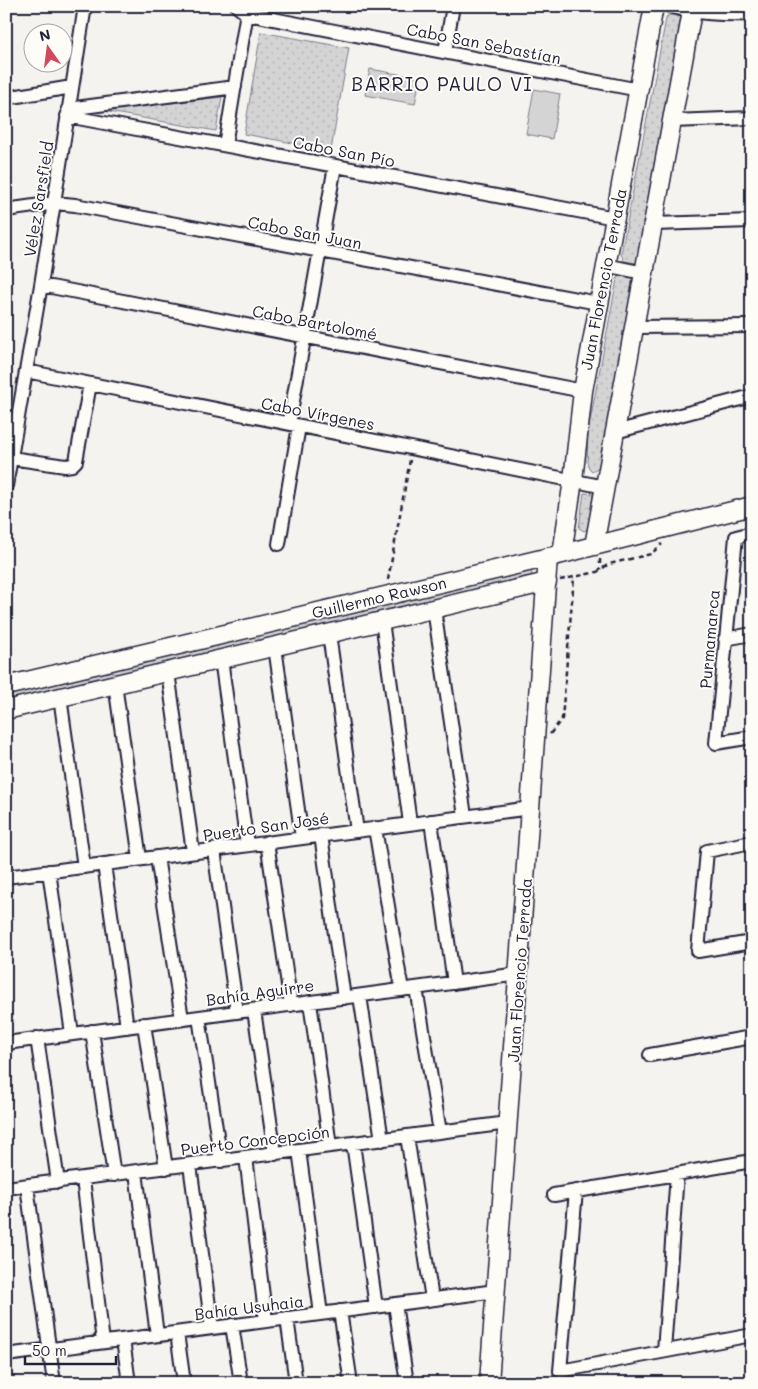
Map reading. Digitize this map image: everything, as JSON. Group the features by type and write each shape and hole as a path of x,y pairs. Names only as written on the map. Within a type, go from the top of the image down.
{"street":[{"name":"Vélez Sarsfield","path":"6,486 42,285 85,6"},
{"path":"445,52 453,6"},
{"name":"Juan Florencio Terrada","path":"489,1383 546,582 555,556 573,480 582,390 654,6"},
{"path":"669,6 722,15 752,14"},
{"path":"225,145 244,9"},
{"name":"Cabo San Sebastían","path":"244,9 445,52 639,90"},
{"path":"594,546 692,9"},
{"path":"6,98 72,87"},
{"path":"68,112 234,88"},
{"name":"Cabo San Pío","path":"68,112 225,145 615,218"},
{"path":"672,121 752,118"},
{"path":"279,544 304,336 335,166"},
{"name":"Cabo San Juan","path":"6,210 55,203 75,205 598,303"},
{"path":"653,224 752,221"},
{"path":"605,265 644,273"},
{"name":"Cabo Bartolomé","path":"42,285 582,390"},
{"path":"634,326 752,326"},
{"name":"Cabo Vírgenes","path":"26,370 605,487"},
{"path":"11,458 65,466 72,465 76,461 90,384"},
{"path":"615,432 752,396"},
{"name":"Guillermo Rawson","path":"6,686 555,556 752,506"},
{"name":"Purmamarca","path":"752,533 736,537 716,743 752,737"},
{"name":"Guillermo Rawson","path":"6,710 546,582"},
{"path":"434,609 466,816"},
{"path":"382,622 410,824"},
{"path":"328,634 358,831"},
{"path":"725,639 752,634"},
{"path":"276,646 302,838"},
{"path":"221,659 247,845"},
{"path":"168,672 193,852"},
{"path":"115,684 140,859"},
{"path":"60,697 84,867"},
{"name":"Puerto San José","path":"6,877 531,808"},
{"path":"431,821 454,983"},
{"path":"375,828 402,990"},
{"path":"321,835 344,998"},
{"path":"267,842 291,1005"},
{"path":"752,842 707,851 698,952 752,942"},
{"path":"214,850 237,1012"},
{"path":"157,857 182,1019"},
{"path":"104,864 127,1026"},
{"path":"49,871 72,1034"},
{"name":"Bahía Aguirre","path":"6,1042 519,974"},
{"path":"416,988 440,1132"},
{"path":"360,996 382,1140"},
{"path":"310,1002 330,1146"},
{"path":"254,1010 274,1154"},
{"path":"199,1017 221,1161"},
{"path":"144,1024 166,1168"},
{"path":"92,1031 114,1175"},
{"path":"650,1055 752,1037"},
{"path":"37,1038 58,1182"},
{"name":"Puerto Concepción","path":"6,1188 508,1123"},
{"path":"407,1136 432,1299"},
{"path":"353,1143 376,1306"},
{"path":"299,1150 321,1314"},
{"path":"246,1157 266,1321"},
{"path":"554,1195 752,1161"},
{"path":"190,1165 212,1328"},
{"path":"136,1172 157,1335"},
{"path":"664,1351 677,1174"},
{"path":"83,1179 103,1342"},
{"path":"27,1186 54,1383"},
{"path":"576,1192 560,1371 752,1335"},
{"name":"Bahía Usuhaia","path":"6,1355 496,1291"},
{"path":"395,1304 406,1383"},
{"path":"340,1311 351,1383"},
{"path":"287,1318 296,1383"},
{"path":"232,1326 241,1383"},
{"path":"177,1333 184,1383"},
{"path":"123,1340 129,1383"}],"path":[{"path":"385,596 412,448"},
{"path":"546,582 597,572 609,564 651,554 664,542"},
{"path":"535,752 562,719 574,577"}],"shaded area":[{"path":"670,15 682,17 638,261 636,263 624,261 621,254 666,19"},
{"path":"261,32 349,48 331,150 244,134"},
{"path":"370,69 420,78 415,104 365,95"},
{"path":"534,89 560,94 552,139 526,134"},
{"path":"222,97 216,131 103,111"},
{"path":"620,274 635,276 600,467 592,471 587,462 588,432 617,279"},
{"path":"584,493 593,494 589,528 584,531 579,528"},
{"path":"531,571 533,580 11,701 9,693"}],"district":[{"name":"BARRIO PAULO VI","path":"442,83"}]}
